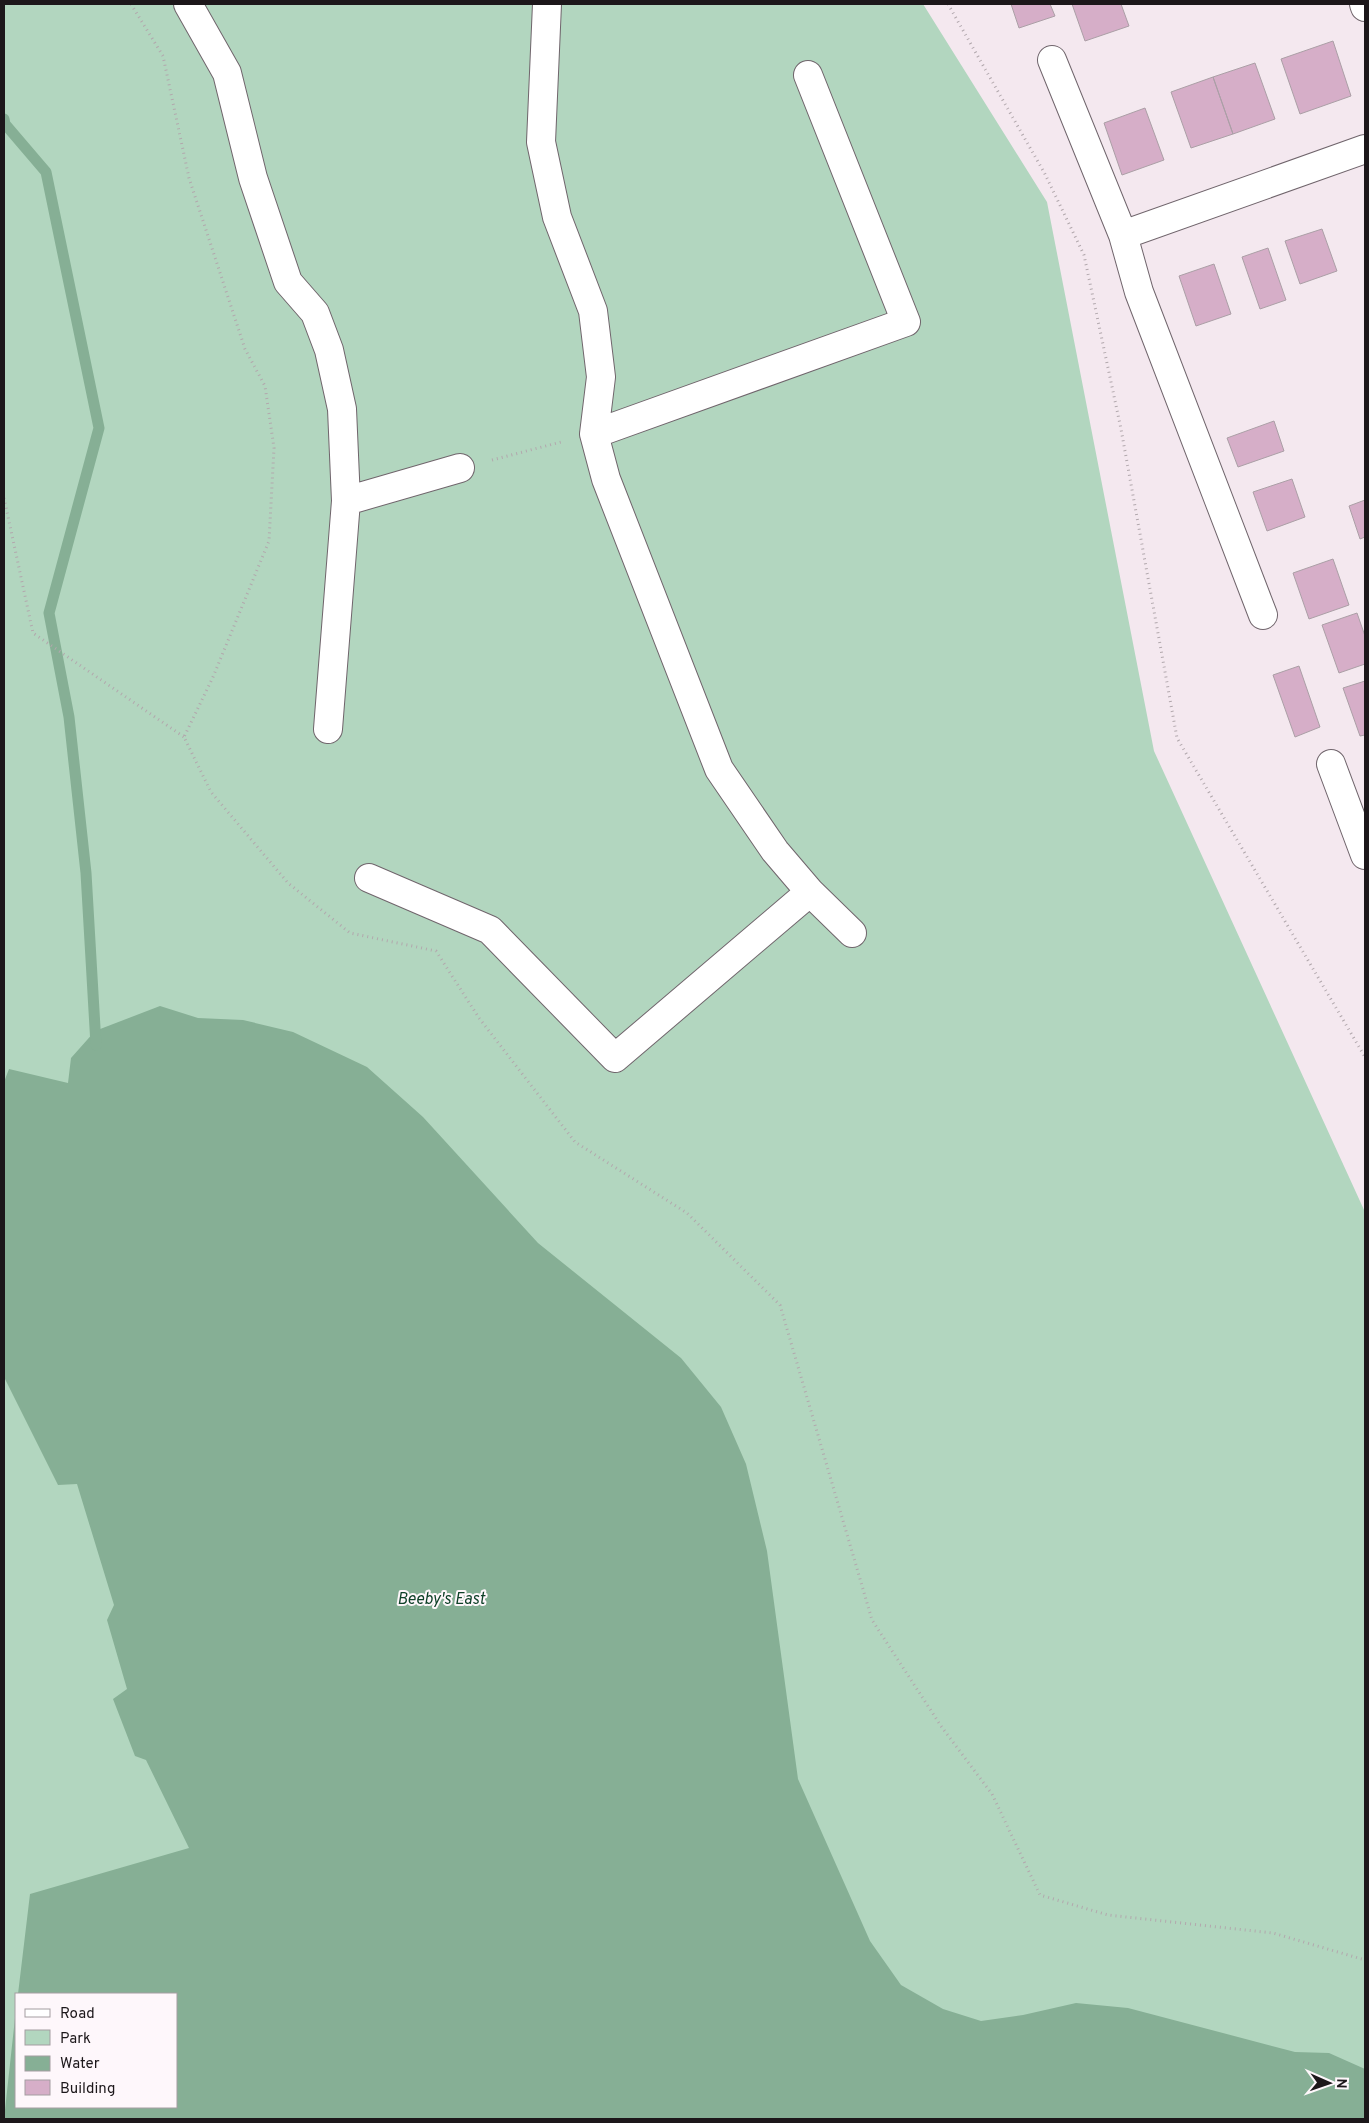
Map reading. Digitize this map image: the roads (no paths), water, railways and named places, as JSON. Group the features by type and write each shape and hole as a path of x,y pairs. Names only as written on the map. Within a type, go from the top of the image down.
{"street":[{"path":"188,4 227,73 253,178 288,282 315,313 329,350 342,409 346,501 328,729"},
{"path":"547,4 541,142 557,217 593,311 601,376 594,434 606,479 719,769 775,851 810,892 852,932"},
{"path":"1052,60 1123,234 1139,292 1263,615"},
{"path":"594,434 906,322 808,75"},
{"path":"1123,234 1365,149"},
{"path":"346,501 460,468"},
{"path":"1332,764 1365,855"},
{"path":"370,878 490,930 615,1058 810,892"}],"water":[{"name":"Beeby's East","path":"160,1006 198,1018 243,1020 293,1032 367,1067 423,1117 538,1243 681,1358 721,1407 746,1464 767,1551 798,1779 870,1941 901,1985 943,2009 981,2021 1023,2015 1076,2003 1128,2008 1295,2052 1329,2053 1365,2069 1365,2119 4,2119 15,2018 15,2108 178,2108 178,1993 18,1993 30,1894 189,1848 146,1760 135,1756 113,1699 127,1689 107,1620 114,1605 77,1484 58,1485 4,1377 4,1082 9,1069 68,1083 71,1058 95,1031"}],"waterway":[{"path":"4,119 5,124 46,172 99,428 49,613 69,717 86,873 96,1045"}]}
